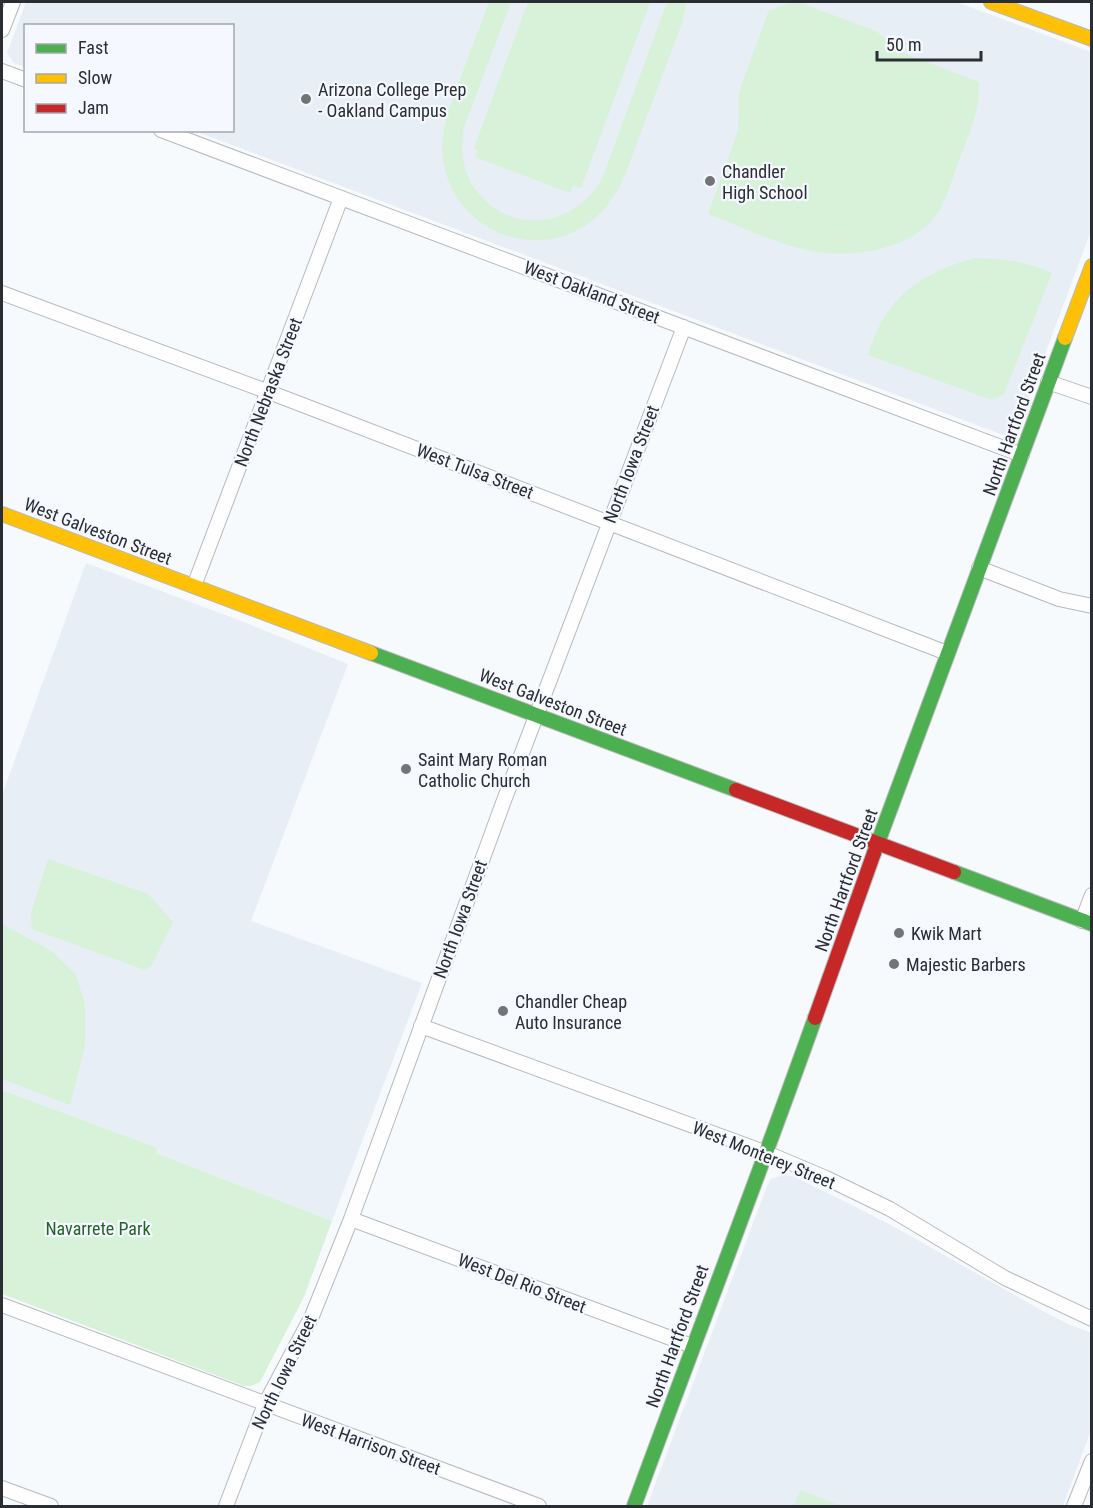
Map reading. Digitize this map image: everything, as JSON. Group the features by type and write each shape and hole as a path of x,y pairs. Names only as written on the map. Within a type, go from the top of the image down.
{"street":[{"path":"2,30 13,2"},
{"path":"991,2 1092,39"},
{"path":"2,70 24,79"},
{"name":"West Oakland Street","path":"166,132 1022,454"},
{"name":"North Nebraska Street","path":"194,586 341,198"},
{"name":"North Hartford Street","path":"634,1506 766,1153 947,652 1092,266"},
{"name":"West Tulsa Street","path":"2,293 269,392 947,652"},
{"name":"North Iowa Street","path":"226,1506 265,1404 312,1316 351,1219 536,715 684,327"},
{"path":"1048,382 1092,397"},
{"name":"West Galveston Street","path":"2,514 1087,922"},
{"path":"979,568 1059,599 1092,606"},
{"path":"1087,922 1092,895"},
{"name":"West Monterey Street","path":"421,1026 766,1153 826,1178 890,1209 1005,1278 1092,1319"},
{"name":"West Del Rio Street","path":"351,1219 692,1346"},
{"name":"West Harrison Street","path":"2,1305 539,1506"},
{"path":"1074,1506 1092,1461"},
{"path":"2,1488 51,1506"}],"shaded area":[{"name":"Chandler High School","path":"26,2 957,2 1091,52 1091,231 1017,429 1009,437 198,132 234,132 234,24 24,24 24,67 14,63 7,53"},
{"path":"86,563 348,664 251,921 422,983 332,1221 156,1153 158,1148 2,1090 2,795"},
{"path":"784,1175 792,1176 854,1206 1039,1309 1091,1333 1091,1430 1063,1506 647,1506 767,1186 771,1179"}],"green space":[{"path":"489,2 511,2 464,127 462,155 470,180 479,195 491,206 521,219 537,220 554,218 570,211 586,200 598,185 667,2 687,2 682,23 617,192 605,208 582,228 556,238 529,240 503,234 480,222 461,203 448,178 442,149 446,120"},
{"path":"528,2 650,2 581,188 573,186 570,193 475,157 478,150 474,148"},
{"path":"793,2 876,31 906,54 979,82 978,104 972,126 943,204 925,227 902,241 859,253 836,254 814,251 772,240 708,214 738,131 739,92 769,10"},
{"path":"975,258 1014,261 1052,273 1004,394 992,400 868,355 884,317 907,290 937,272"},
{"path":"48,859 148,894 173,922 152,965 145,970 32,929 31,913"},
{"path":"2,924 50,950 76,975 85,1004 85,1045 70,1105 2,1079"},
{"name":"Navarrete Park","path":"2,1090 158,1148 156,1153 332,1221 304,1297 260,1382 244,1386 2,1294"},
{"path":"800,1490 842,1506 794,1506"}],"traffic: fast":[{"path":"874,853 1065,338"},
{"path":"371,653 736,790"},
{"path":"954,872 1092,924"},
{"path":"634,1506 815,1018"}],"traffic: slow":[{"path":"991,2 1092,39"},
{"path":"1065,338 1092,266"},
{"path":"2,514 371,653"}],"traffic: jam":[{"path":"736,790 954,872"},
{"path":"815,1018 874,853"}],"place":[{"name":"Arizona College Prep - Oakland Campus","path":"306,99"},
{"name":"Chandler High School","path":"710,181"},
{"name":"Saint Mary Roman Catholic Church","path":"406,769"},
{"name":"Kwik Mart","path":"899,933"},
{"name":"Majestic Barbers","path":"894,964"},
{"name":"Chandler Cheap Auto Insurance","path":"503,1011"}]}
